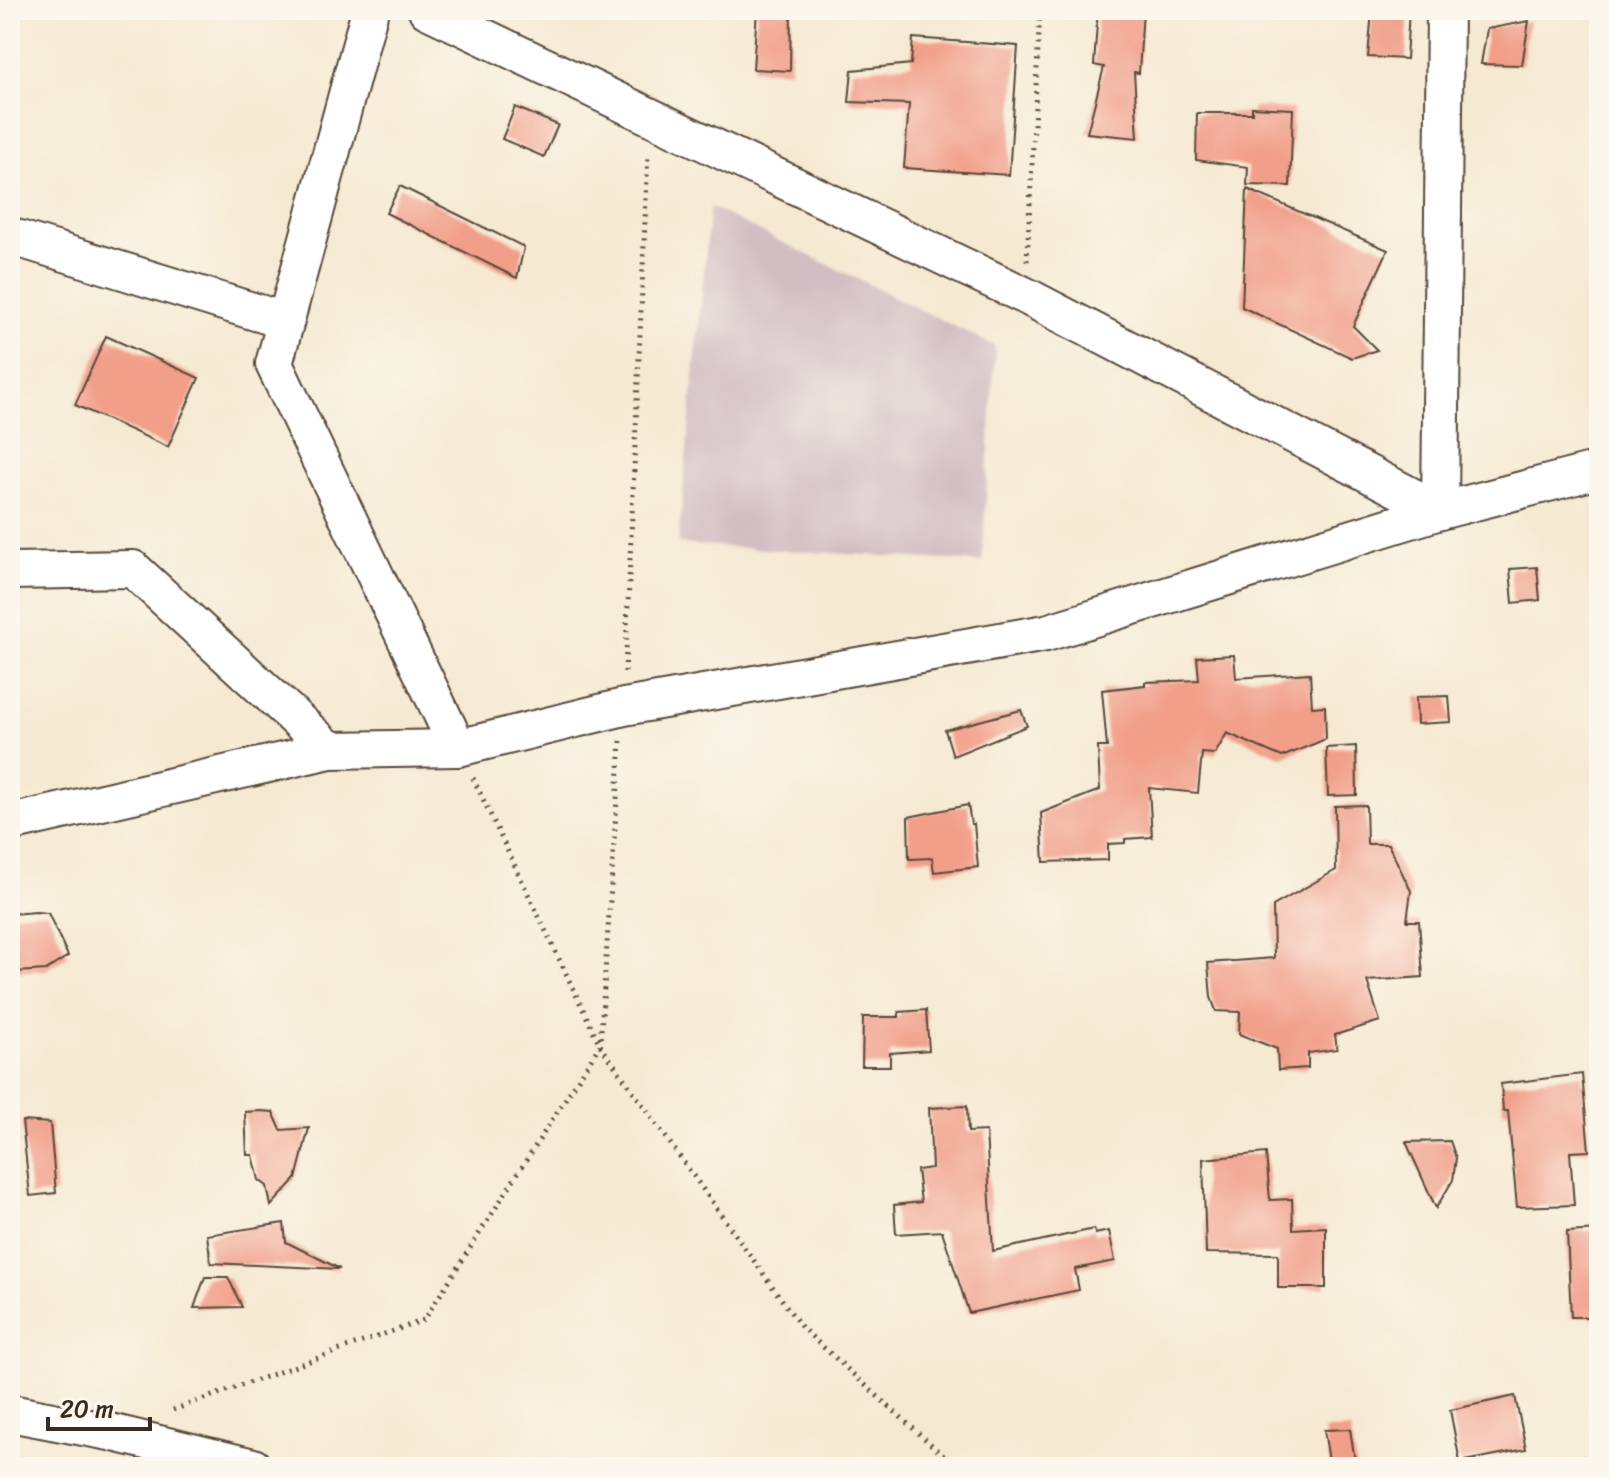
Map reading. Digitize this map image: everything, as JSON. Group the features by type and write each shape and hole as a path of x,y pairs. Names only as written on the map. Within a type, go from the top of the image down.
{"street":[{"path":"370,10 274,364 458,748"},
{"path":"427,10 1026,296 1440,511"},
{"path":"1440,511 1445,10"},
{"path":"10,236 285,321"},
{"path":"10,823 330,750 458,748 624,707 1046,633 1440,511 1599,470"},
{"path":"10,571 133,569 330,750"},
{"path":"10,1413 110,1432 253,1467"}],"path":[{"path":"1026,296 1040,10"},
{"path":"170,1411 424,1320 600,1045 624,707 649,117"},
{"path":"458,748 600,1045 802,1328 956,1467"}],"shaded area":[{"path":"710,207 995,346 982,562 678,544"}],"building":[{"path":"757,10 791,10 790,71 753,69"},
{"path":"1098,10 1143,10 1139,73 1134,72 1138,138 1087,133 1104,67 1094,65"},
{"path":"1372,10 1409,10 1406,59 1368,57"},
{"path":"1529,21 1522,65 1481,64 1487,29"},
{"path":"913,38 1018,46 1009,175 904,168 909,104 849,102 852,70 911,64"},
{"path":"515,107 558,125 544,157 502,139"},
{"path":"1252,107 1293,109 1290,186 1247,185 1248,167 1196,160 1197,113 1252,113"},
{"path":"400,186 524,247 517,278 386,213"},
{"path":"1247,189 1388,250 1353,326 1377,350 1352,358 1242,307"},
{"path":"106,336 199,378 168,447 75,405"},
{"path":"1537,567 1540,600 1513,603 1510,569"},
{"path":"1234,655 1236,678 1310,673 1312,707 1325,706 1326,739 1282,757 1227,733 1215,754 1202,753 1198,793 1149,788 1152,837 1108,844 1108,860 1044,862 1041,813 1100,790 1098,747 1107,747 1102,690 1145,685 1145,682 1199,680 1197,657"},
{"path":"1449,696 1451,722 1417,724 1416,697"},
{"path":"1021,710 1027,726 953,756 945,730"},
{"path":"1356,746 1357,795 1328,796 1326,748"},
{"path":"968,805 971,824 974,824 978,867 934,872 932,858 909,859 908,817"},
{"path":"1366,805 1367,844 1388,844 1411,891 1407,921 1419,921 1423,977 1367,981 1380,1021 1335,1035 1337,1049 1308,1053 1308,1068 1278,1070 1277,1049 1239,1034 1240,1012 1216,1011 1211,997 1208,963 1274,958 1273,906 1336,870 1335,806"},
{"path":"48,913 68,956 46,970 16,972 10,914"},
{"path":"926,1010 929,1050 890,1053 890,1066 862,1066 863,1017 899,1017 899,1012"},
{"path":"1582,1074 1589,1151 1570,1152 1574,1205 1517,1207 1508,1111 1503,1111 1501,1084"},
{"path":"967,1106 968,1132 986,1131 993,1251 1094,1229 1095,1234 1109,1231 1115,1261 1075,1269 1079,1290 969,1313 942,1231 896,1234 894,1205 921,1202 917,1170 932,1168 929,1108"},
{"path":"245,1112 273,1112 281,1130 309,1128 296,1179 271,1206 267,1186 259,1180 253,1155 247,1155"},
{"path":"22,1121 50,1123 56,1193 30,1196"},
{"path":"1450,1141 1456,1158 1453,1180 1436,1208 1406,1142"},
{"path":"1266,1153 1270,1200 1292,1199 1293,1229 1326,1227 1326,1288 1278,1288 1278,1254 1206,1253 1203,1159"},
{"path":"284,1223 286,1242 340,1269 211,1263 207,1235"},
{"path":"1599,1230 1599,1317 1571,1317 1567,1232"},
{"path":"205,1277 228,1277 242,1307 194,1308"},
{"path":"1515,1396 1526,1449 1460,1462 1450,1410"},
{"path":"1350,1429 1356,1467 1330,1467 1324,1430"}]}
